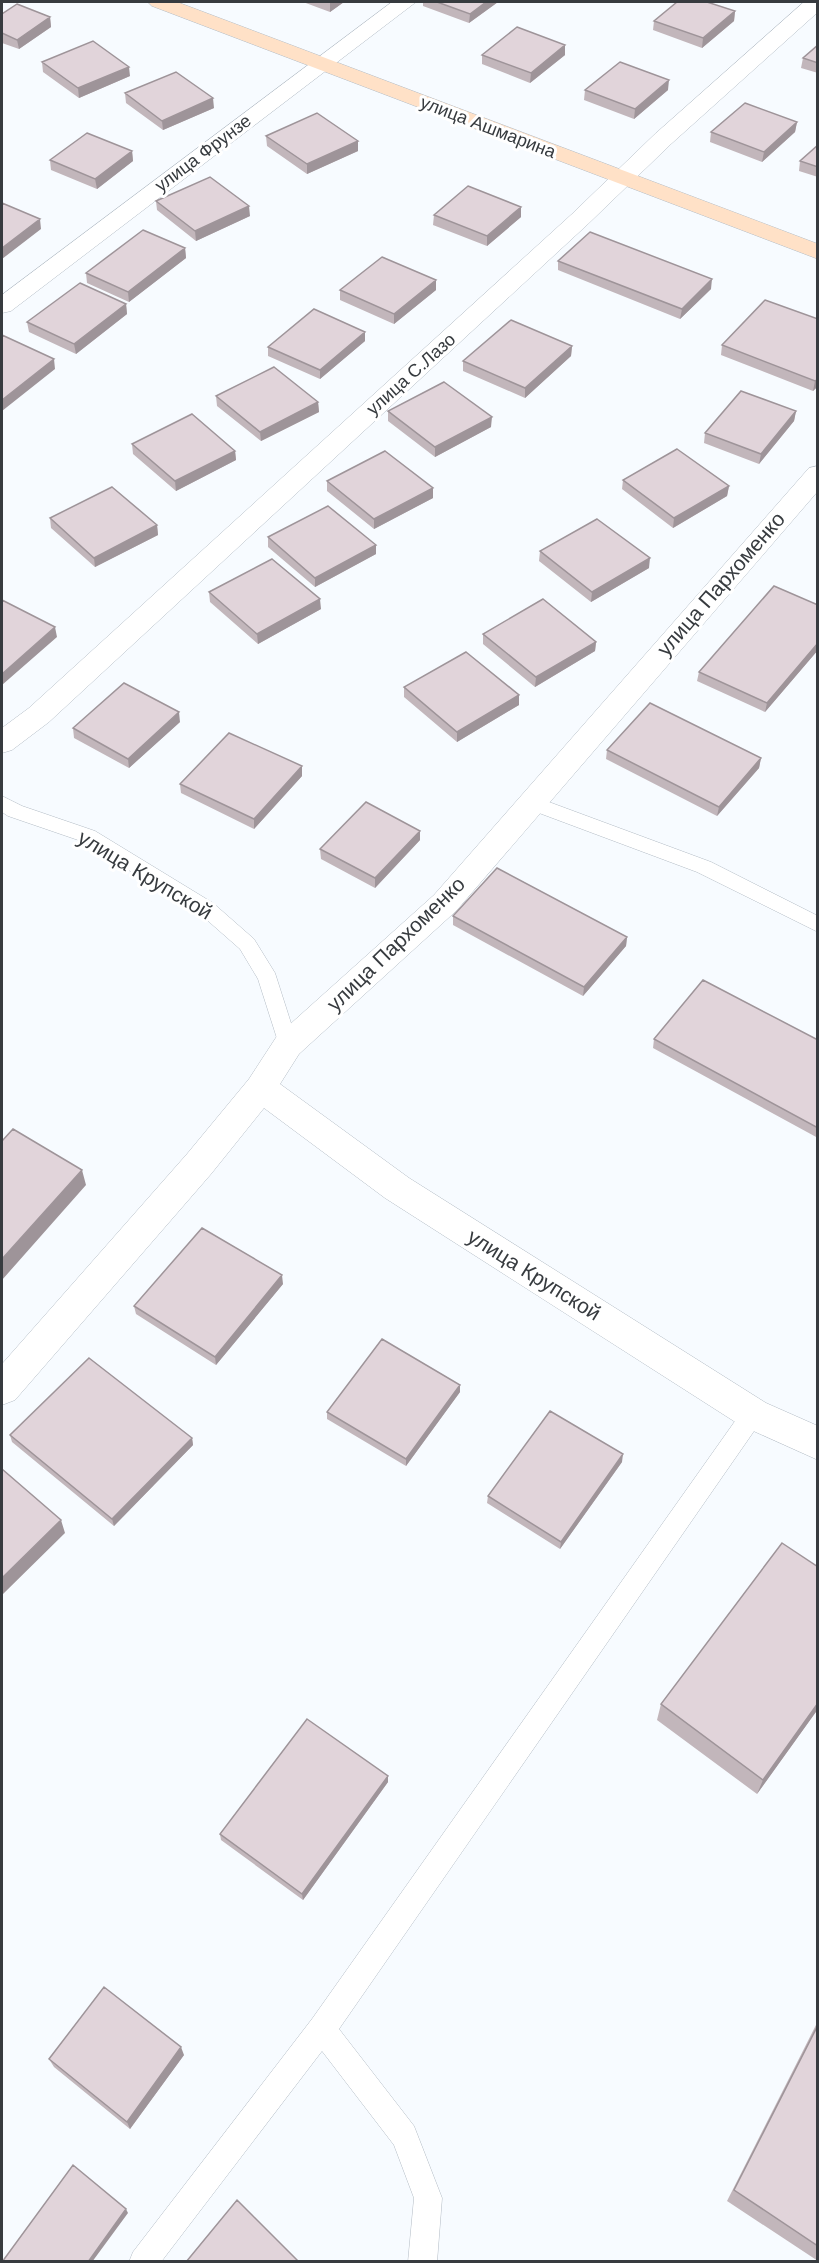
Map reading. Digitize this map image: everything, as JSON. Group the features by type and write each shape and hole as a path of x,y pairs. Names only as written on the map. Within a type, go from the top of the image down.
{"street":[{"name":"улица Ашмарина","path":"159,2 818,252"},
{"name":"улица Фрунзе","path":"2,306 405,2"},
{"name":"улица С.Лазо","path":"2,743 39,715 816,2"},
{"name":"улица Пархоменко","path":"2,1389 199,1164 261,1088 288,1045 445,903 530,802 818,474"},
{"name":"улица Крупской","path":"261,1088 397,1188 753,1414 818,1444"}],"lane":[{"path":"530,802 704,867 818,925"},
{"name":"улица Крупской","path":"2,803 15,811 88,837 206,908 247,944 268,978 288,1045"},
{"path":"143,2262 322,2029 753,1414"},
{"path":"322,2029 404,2136 428,2198 422,2262"}],"building":[{"path":"437,2 486,2 470,14"},
{"path":"677,2 707,2 735,11 703,38 654,21"},
{"path":"17,4 50,17 17,40 2,33 2,14"},
{"path":"517,27 565,45 531,73 482,55"},
{"path":"93,41 129,67 78,88 42,62"},
{"path":"818,45 818,63 803,58"},
{"path":"620,62 669,80 635,109 585,90"},
{"path":"176,72 213,98 162,121 125,93"},
{"path":"745,103 797,122 764,152 711,132"},
{"path":"317,113 358,141 307,164 266,136"},
{"path":"87,133 132,151 95,179 50,160"},
{"path":"818,145 818,167 800,161"},
{"path":"210,177 249,206 195,231 156,201"},
{"path":"468,186 521,207 487,236 434,215"},
{"path":"2,203 40,219 2,248"},
{"path":"143,230 185,248 128,292 86,273"},
{"path":"590,232 712,279 682,309 558,261"},
{"path":"382,257 436,280 394,314 340,290"},
{"path":"80,283 126,304 74,344 27,322"},
{"path":"765,300 818,319 818,379 815,381 722,345"},
{"path":"314,309 365,332 320,370 268,347"},
{"path":"511,320 572,346 525,388 463,361"},
{"path":"2,335 54,359 2,400"},
{"path":"274,367 318,402 260,432 216,396"},
{"path":"444,382 492,417 435,447 388,411"},
{"path":"741,391 796,411 761,454 705,433"},
{"path":"192,414 235,451 175,481 132,444"},
{"path":"677,449 729,486 674,518 623,480"},
{"path":"385,451 433,488 374,519 327,481"},
{"path":"112,487 157,525 94,558 50,518"},
{"path":"328,506 376,545 315,578 268,537"},
{"path":"597,519 650,558 592,592 540,551"},
{"path":"272,559 320,599 257,634 209,592"},
{"path":"774,586 818,605 818,643 767,703 699,672"},
{"path":"543,599 596,642 536,677 483,634"},
{"path":"2,600 55,627 2,674"},
{"path":"466,652 519,695 457,732 404,687"},
{"path":"124,683 179,712 128,759 73,728"},
{"path":"650,703 761,758 719,807 607,750"},
{"path":"229,733 302,766 254,819 180,784"},
{"path":"366,802 420,831 375,878 320,849"},
{"path":"497,868 627,937 584,987 453,916"},
{"path":"703,980 818,1040 818,1128 654,1039"},
{"path":"13,1129 82,1170 2,1259 2,1141"},
{"path":"202,1228 282,1275 215,1357 134,1306"},
{"path":"382,1339 460,1385 406,1459 327,1412"},
{"path":"89,1358 192,1438 112,1519 10,1435"},
{"path":"550,1411 623,1454 561,1542 488,1496"},
{"path":"2,1469 61,1520 2,1578"},
{"path":"782,1543 818,1567 818,1703 763,1780 661,1704"},
{"path":"307,1719 388,1776 302,1894 220,1834"},
{"path":"104,1987 181,2047 127,2122 49,2059"},
{"path":"818,2025 818,2246 734,2190"},
{"path":"73,2165 126,2209 88,2262 2,2262"},
{"path":"237,2200 299,2262 186,2262"}]}
